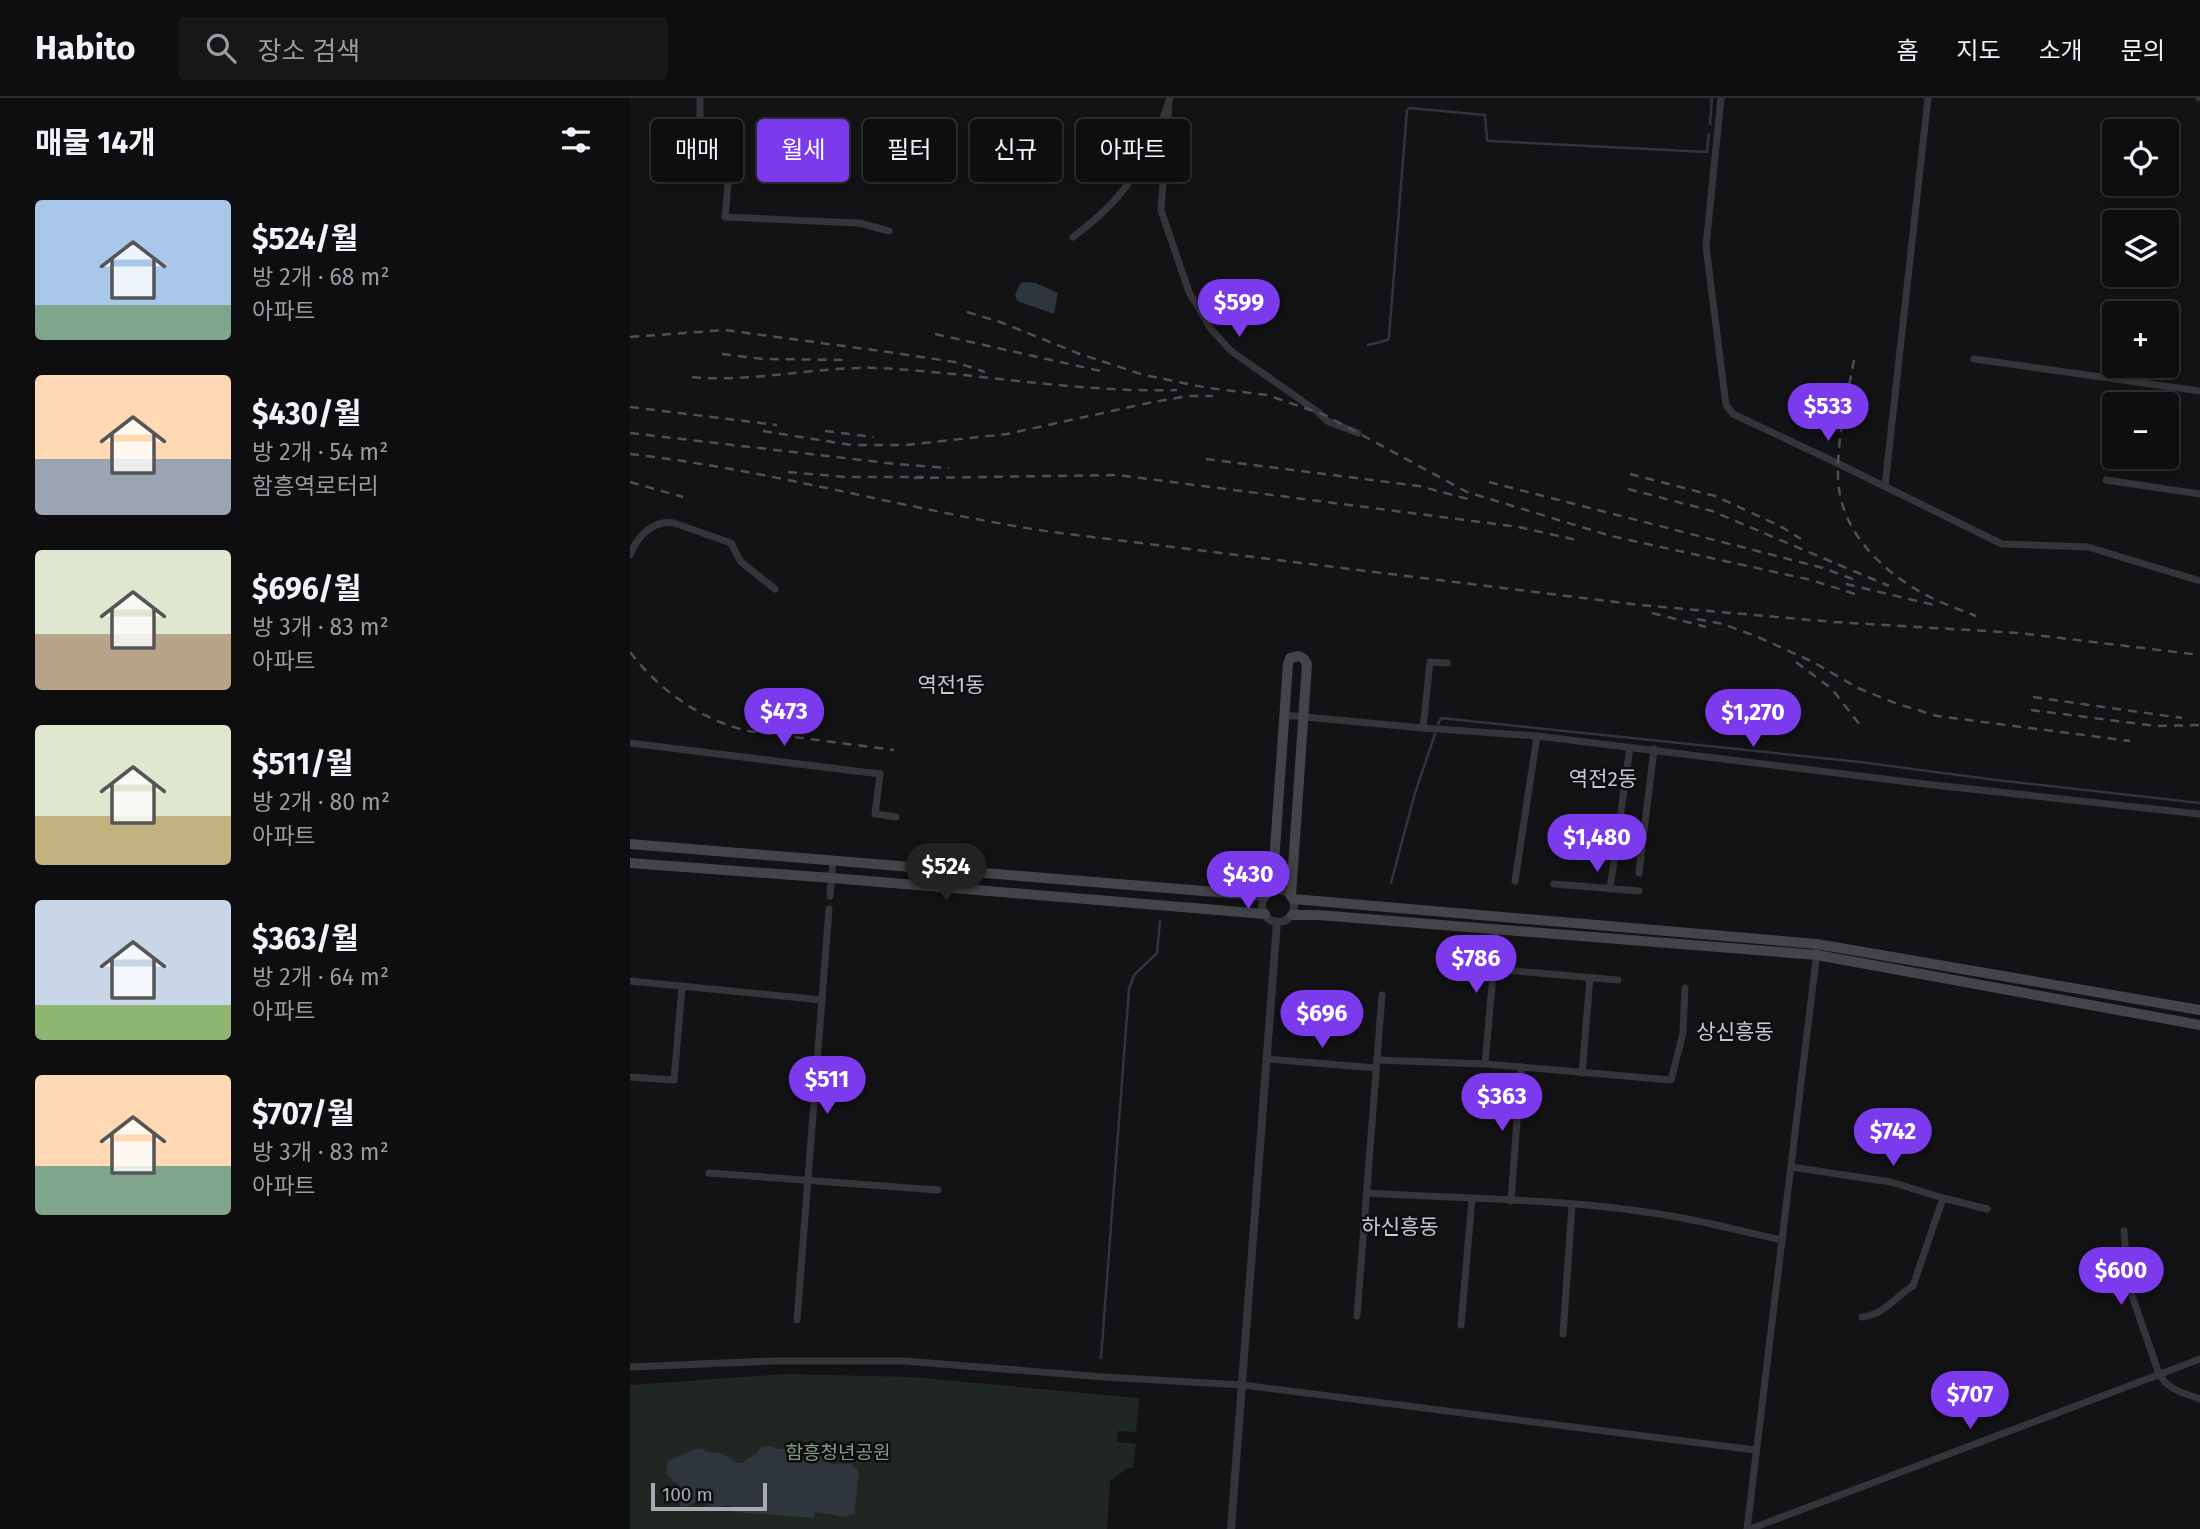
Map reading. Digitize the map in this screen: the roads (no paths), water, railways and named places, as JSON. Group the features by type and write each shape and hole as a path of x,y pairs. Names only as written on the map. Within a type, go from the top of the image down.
{"main road":[{"path":"630,844 1269,893 1289,661 1299,656 1307,664 1292,897 1817,944 2200,1010"},
{"path":"630,863 1265,914"},
{"path":"1292,915 1818,955 2200,1025"}],"street":[{"path":"700,98 700,129 715,145 731,152 725,217 859,223 889,231"},
{"path":"1721,98 1706,246 1726,404 1733,414 2002,544 2088,547 2200,581"},
{"path":"1885,486 1928,98"},
{"path":"1073,237 1108,208 1125,187 1150,145 1170,101"},
{"path":"1170,101 1161,210 1185,284 1194,301 1214,334 1238,357 1328,421 1358,433"},
{"path":"1974,359 2200,391"},
{"path":"2106,480 2200,494"},
{"path":"630,555 639,538 650,527 666,522 674,523 732,543 741,562 775,589"},
{"path":"1423,728 1430,662 1447,663"},
{"path":"1284,715 1536,736 1937,786 2200,814"},
{"path":"1515,881 1536,736"},
{"path":"630,743 880,774 876,814 896,817"},
{"path":"1610,889 1630,747"},
{"path":"1639,873 1654,750"},
{"path":"830,896 833,861"},
{"path":"1554,884 1639,891"},
{"path":"1281,890 1292,897 1292,915 1277,922 1265,914 1262,903 1269,893 1281,890"},
{"path":"797,1320 829,909"},
{"path":"1231,1529 1277,922"},
{"path":"1485,1064 1496,929"},
{"path":"1817,944 1818,955 1755,1450 1748,1529 2200,1359"},
{"path":"1492,969 1618,980"},
{"path":"1582,1073 1590,978"},
{"path":"630,981 822,1000"},
{"path":"630,1077 674,1080 682,986"},
{"path":"1266,1059 1377,1064 1485,1064 1671,1080 1683,1033 1685,988"},
{"path":"1357,1316 1382,995"},
{"path":"1511,1201 1521,1067"},
{"path":"1791,1167 1891,1182 1987,1209"},
{"path":"709,1173 938,1191"},
{"path":"1367,1193 1572,1205 1682,1218 1782,1240"},
{"path":"1862,1317 1881,1312 1913,1286 1942,1198"},
{"path":"1461,1325 1472,1199"},
{"path":"1563,1334 1572,1205"},
{"path":"2124,1231 2128,1284 2159,1374 2163,1382 2173,1389 2200,1399"},
{"path":"630,1367 773,1360 904,1361 1241,1385 1755,1450"}],"waterway":[{"path":"1710,124 1712,98"},
{"path":"1368,345 1388,340 1389,336 1407,110 1410,108 1485,115 1489,141 1707,152 1709,134"},
{"path":"1438,724 1441,718 1860,762 2200,803"},
{"path":"1391,883 1415,793 1435,734"},
{"path":"1101,1358 1129,989 1134,975 1157,953 1160,921"}],"railway":[{"path":"967,312 1144,375 1208,388 1267,395 1325,415 1467,492 1611,536 1811,580 1855,594"},
{"path":"630,337 725,330 955,362 985,372"},
{"path":"935,334 1105,372"},
{"path":"722,354 763,359 848,360"},
{"path":"1854,360 1838,462 1840,497 1846,516 1868,550 1898,577 1932,598 1976,616"},
{"path":"692,377 739,378 832,369 878,368 1102,389 1177,390"},
{"path":"763,431 851,445 906,445 1007,434 1153,402 1188,396 1213,396"},
{"path":"630,407 777,425"},
{"path":"825,431 874,437"},
{"path":"630,433 949,468"},
{"path":"630,454 736,470 1052,532 1640,605 1834,622 2019,633 2200,655"},
{"path":"1206,459 1419,486 1468,499"},
{"path":"788,472 845,477 924,477"},
{"path":"1630,474 1715,496 1780,526 1801,539"},
{"path":"914,478 1118,475 1519,527 1576,540"},
{"path":"630,482 683,497"},
{"path":"1489,482 1823,568 1858,581"},
{"path":"1628,489 1712,511 1889,586"},
{"path":"1846,584 1934,605"},
{"path":"1652,613 1706,627"},
{"path":"1697,619 1723,624 1758,637 1813,662 1858,688 1937,716 2130,741"},
{"path":"630,652 654,679 682,702 731,726 748,731 894,750"},
{"path":"1796,662 1832,689 1860,725"},
{"path":"2033,697 2182,718"},
{"path":"2031,710 2156,726 2200,725"}],"district":[{"name":"역전1동","path":"951,685"},
{"name":"역전2동","path":"1603,779"},
{"name":"상신흥동","path":"1735,1032"},
{"name":"하신흥동","path":"1400,1227"}],"park label":[{"name":"함흥청년공원","path":"838,1452"}]}
